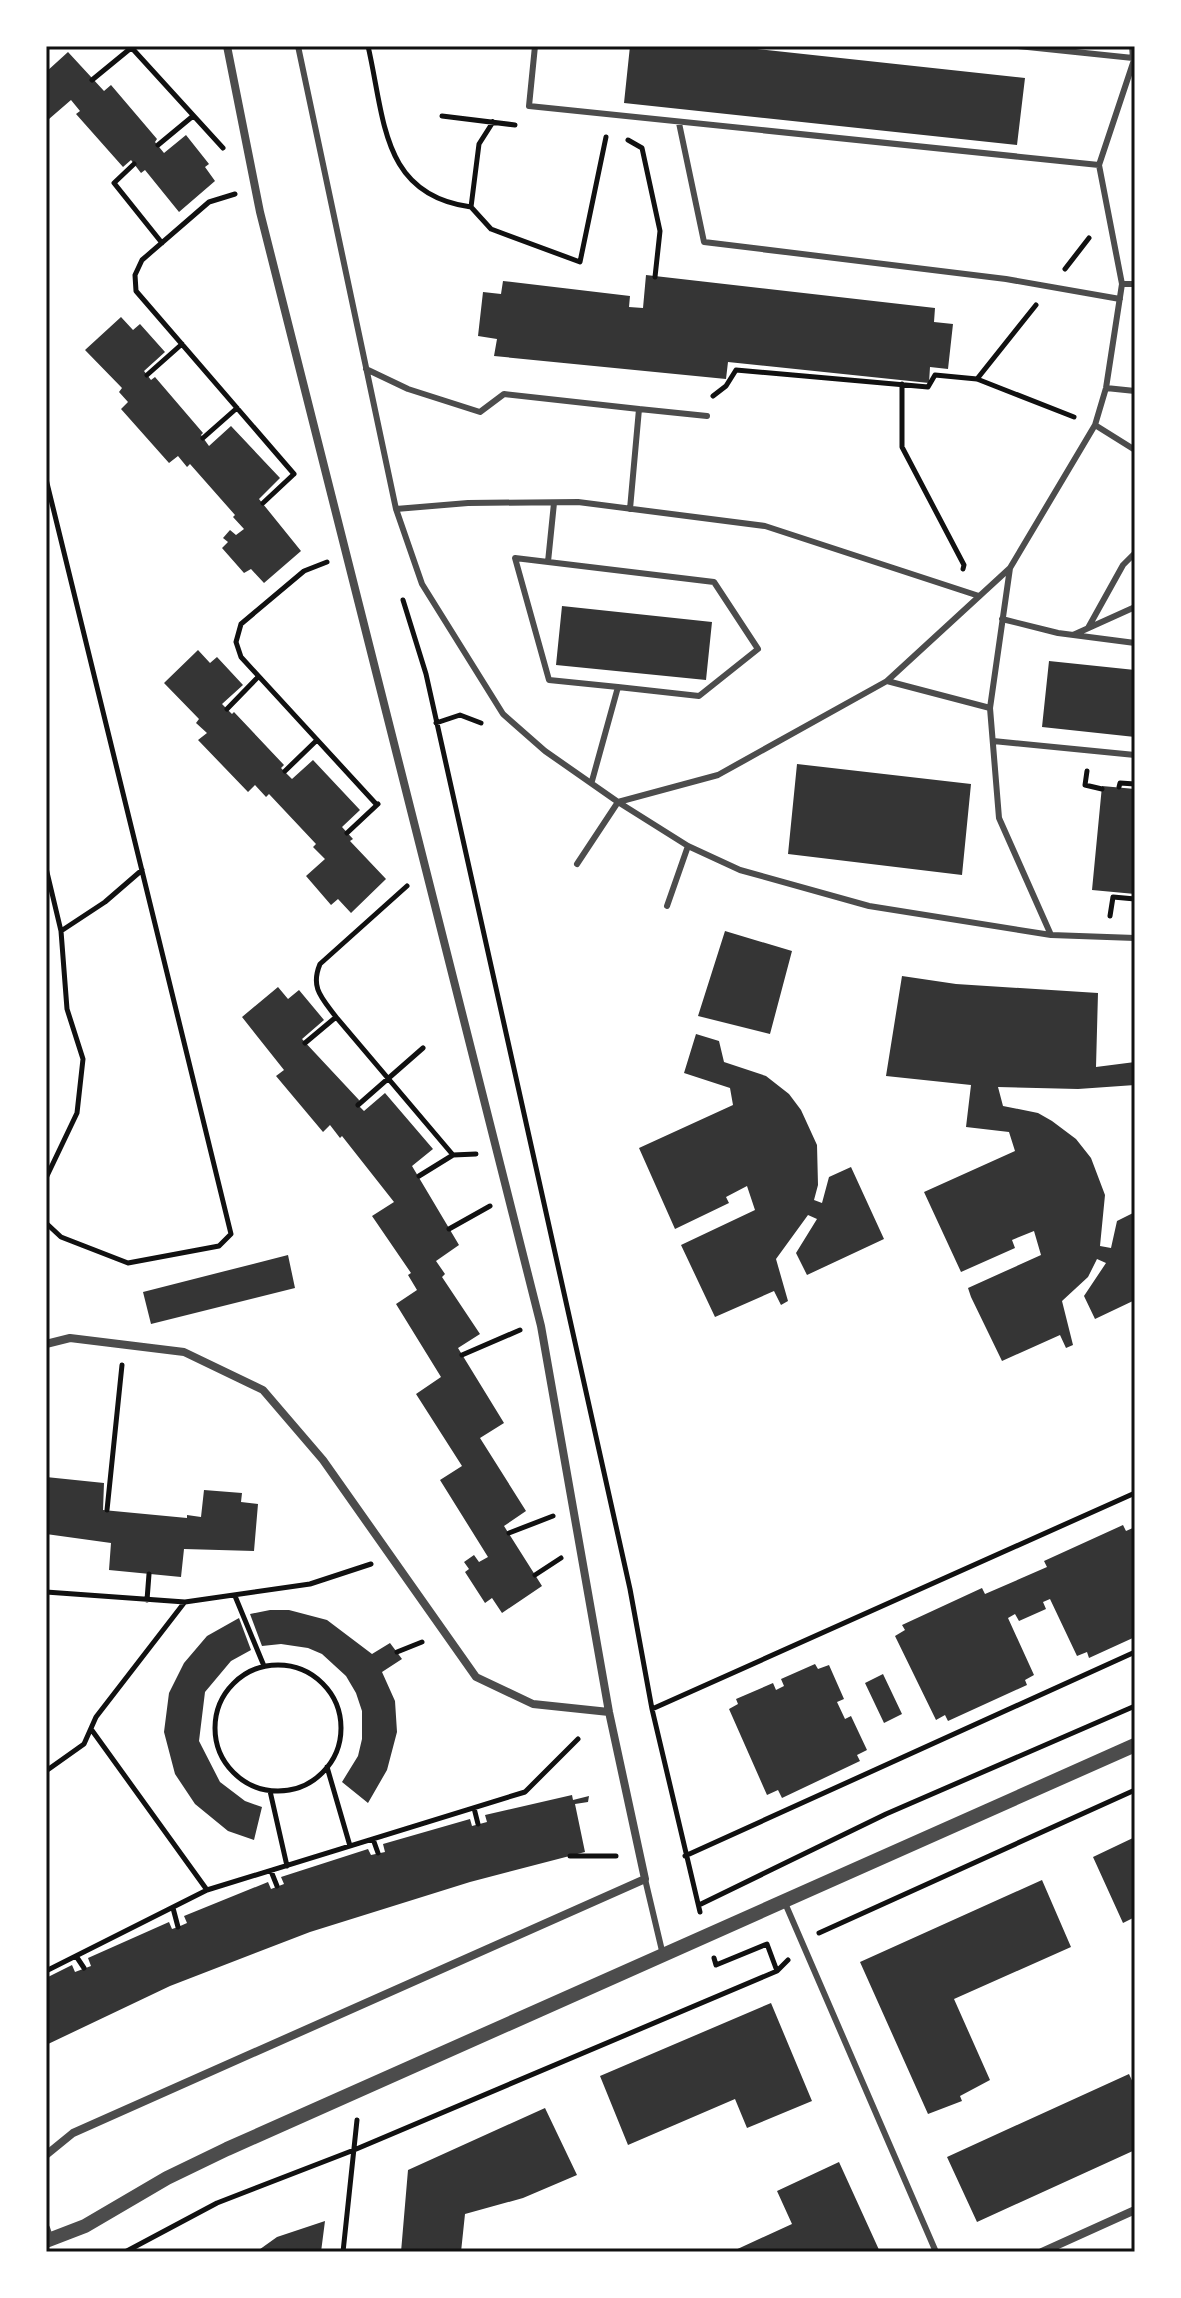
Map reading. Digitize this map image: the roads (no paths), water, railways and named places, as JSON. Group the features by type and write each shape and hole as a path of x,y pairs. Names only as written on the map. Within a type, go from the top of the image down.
{"street":[{"path":"46,2155 73,2133 645,1879 609,1712 541,1326 255,188 227,46"},
{"path":"46,1344 70,1338 184,1352 263,1390 323,1460 476,1677 533,1704 609,1712"},
{"path":"47,2238 85,2226 167,2178 227,2149 1135,1745"},
{"path":"1042,2252 1135,2210"}],"lane":[{"path":"298,46 396,509 422,584 467,662 503,714 545,751 618,802 688,846 740,870 869,906 1051,935 1135,938"},
{"path":"535,46 529,106 1099,165"},
{"path":"1018,46 1134,57"},
{"path":"577,864 618,802 718,775 887,681 1010,568 1095,425 1106,388 1122,284 1099,165 1134,57 1132,46"},
{"path":"679,123 704,242 1006,279 1120,299"},
{"path":"1122,284 1135,284"},
{"path":"366,369 408,389 480,412 504,394 707,416"},
{"path":"1106,388 1135,391"},
{"path":"630,509 639,409"},
{"path":"1095,425 1135,450"},
{"path":"396,509 468,503 554,503 765,526 979,596"},
{"path":"548,562 554,503"},
{"path":"1088,628 1123,565 1135,553"},
{"path":"515,558 714,582 758,649 699,696 618,687 549,680 515,558"},
{"path":"1010,568 990,708 999,818 1051,935"},
{"path":"1073,635 1135,607"},
{"path":"1002,619 1073,635 1135,643"},
{"path":"887,681 990,708"},
{"path":"592,781 618,687"},
{"path":"993,741 1135,755"},
{"path":"667,906 688,846"},
{"path":"645,1879 663,1955"},
{"path":"785,1901 936,2252"}]}
